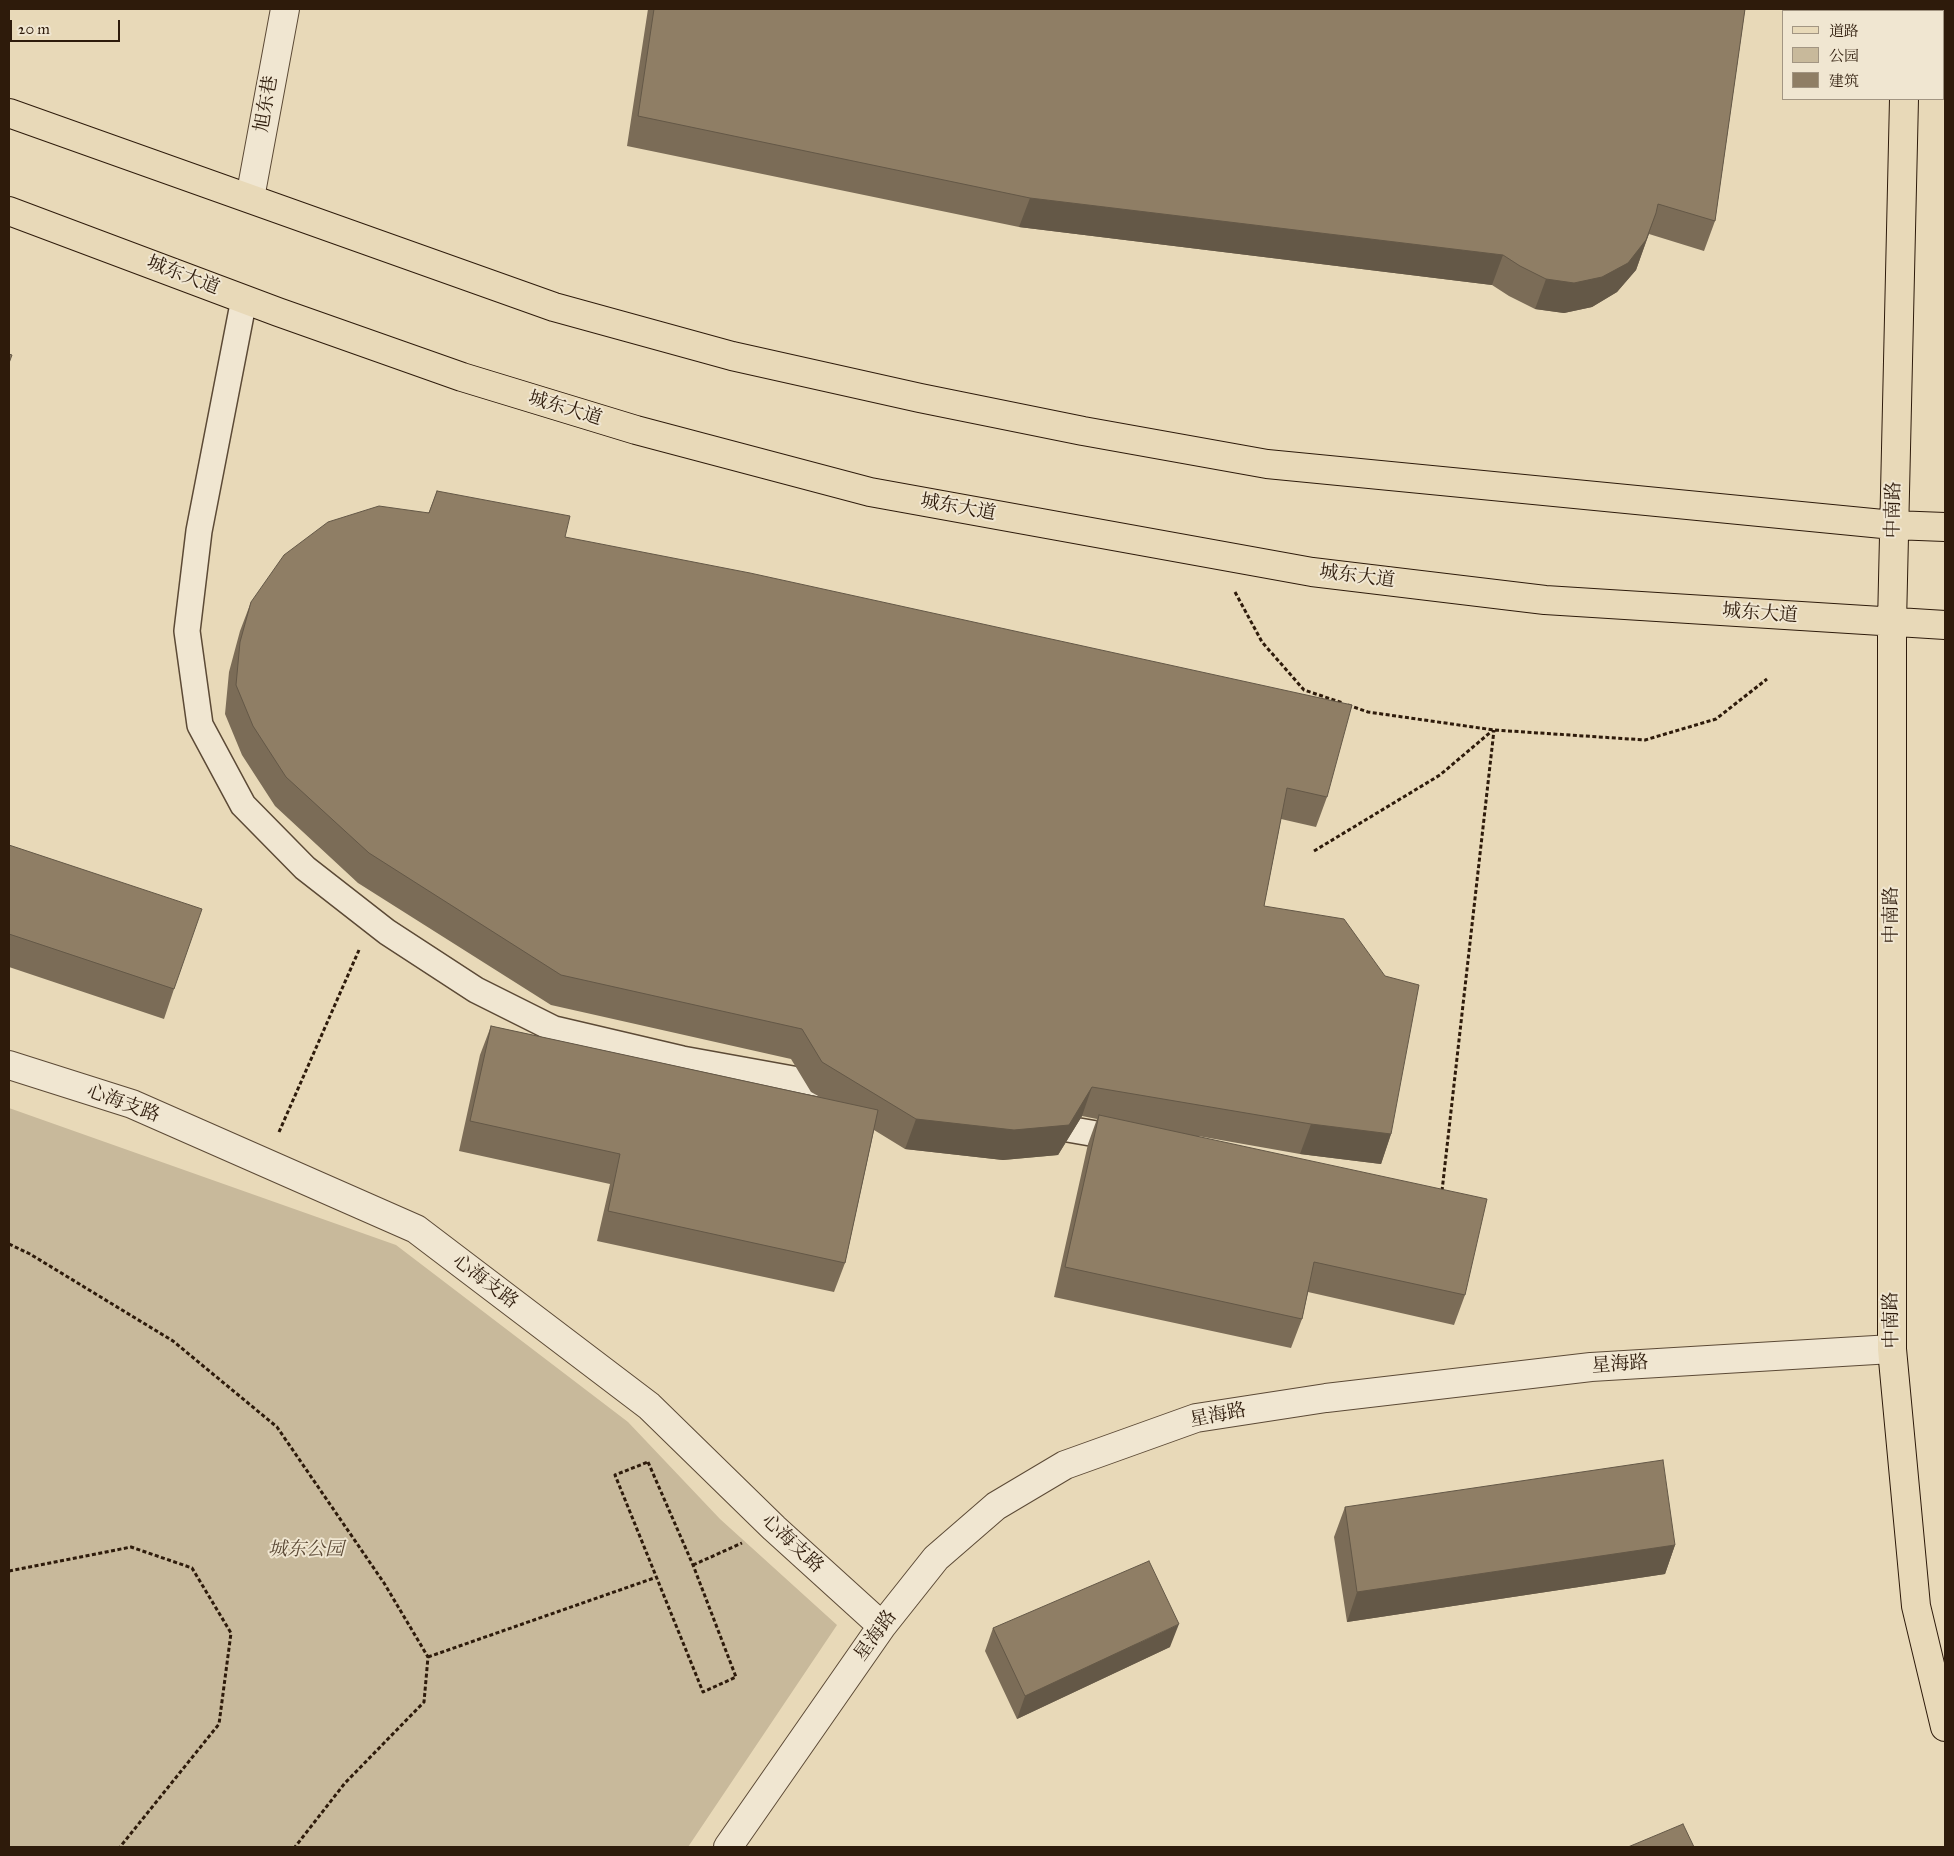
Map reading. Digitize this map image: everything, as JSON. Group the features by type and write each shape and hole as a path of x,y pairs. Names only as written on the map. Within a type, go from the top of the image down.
{"main road":[{"name":"中南路","path":"1904,100 1892,623 1892,1349 1916,1606 1945,1727"},
{"path":"9,113 554,307 732,356 911,396 1074,429 1267,464 1894,525 1945,527"},
{"name":"城东大道","path":"9,211 462,378 654,435 870,492 1312,572 1545,600 1945,625"}],"street":[{"name":"旭东巷","path":"250,198 284,9"},
{"path":"244,299 199,532 187,631 200,726 243,805 305,868 387,932 476,990 554,1029 682,1059 857,1091"},
{"name":"心海支路","path":"9,1065 132,1104 416,1229 649,1406 774,1528 882,1626"},
{"path":"1012,1119 1149,1144"},
{"name":"星海路","path":"728,1847 882,1626 936,1558 996,1506 1064,1465 1196,1418 1326,1398 1591,1367 1892,1349"}],"path":[{"path":"1214,554 1262,642 1304,690 1368,712 1494,730 1645,740 1716,719 1767,679"},
{"path":"1314,851 1440,775 1494,730"},
{"path":"1441,1197 1494,730"},
{"path":"265,1163 372,920"},
{"path":"9,1244 30,1254 173,1341 276,1427 384,1583 428,1657 424,1702 345,1783 295,1847"},
{"path":"648,1462 692,1565 736,1677 703,1692 615,1475 648,1462"},
{"path":"692,1565 774,1528"},
{"path":"9,1572 131,1547 192,1568 231,1633 219,1724 120,1847"},
{"path":"428,1657 657,1577"}],"green space":[{"name":"城东公园","path":"9,1108 396,1245 628,1422 720,1519 837,1625 688,1847 9,1847"}],"building":[{"path":"654,9 1745,9 1715,221 1658,204 1646,240 1628,263 1602,277 1574,283 1546,279 1503,255 1030,198 638,116"},
{"path":"437,491 570,516 565,537 750,573 1352,705 1327,797 1287,788 1264,906 1344,919 1385,976 1419,985 1391,1134 1311,1124 1092,1087 1069,1125 1014,1130 916,1119 822,1062 802,1029 561,975 369,853 286,777 253,726 236,685 240,642 251,602 284,555 328,522 379,506 429,513"},
{"path":"9,845 202,909 174,989 9,934"},
{"path":"491,1026 878,1110 845,1263 608,1211 620,1154 470,1121"},
{"path":"1099,1115 1487,1199 1465,1295 1314,1262 1302,1319 1065,1267"},
{"path":"1663,1460 1675,1545 1357,1592 1345,1507"},
{"path":"1149,1561 1179,1624 1025,1696 993,1628"},
{"path":"1683,1824 1694,1847 1628,1847"}]}
